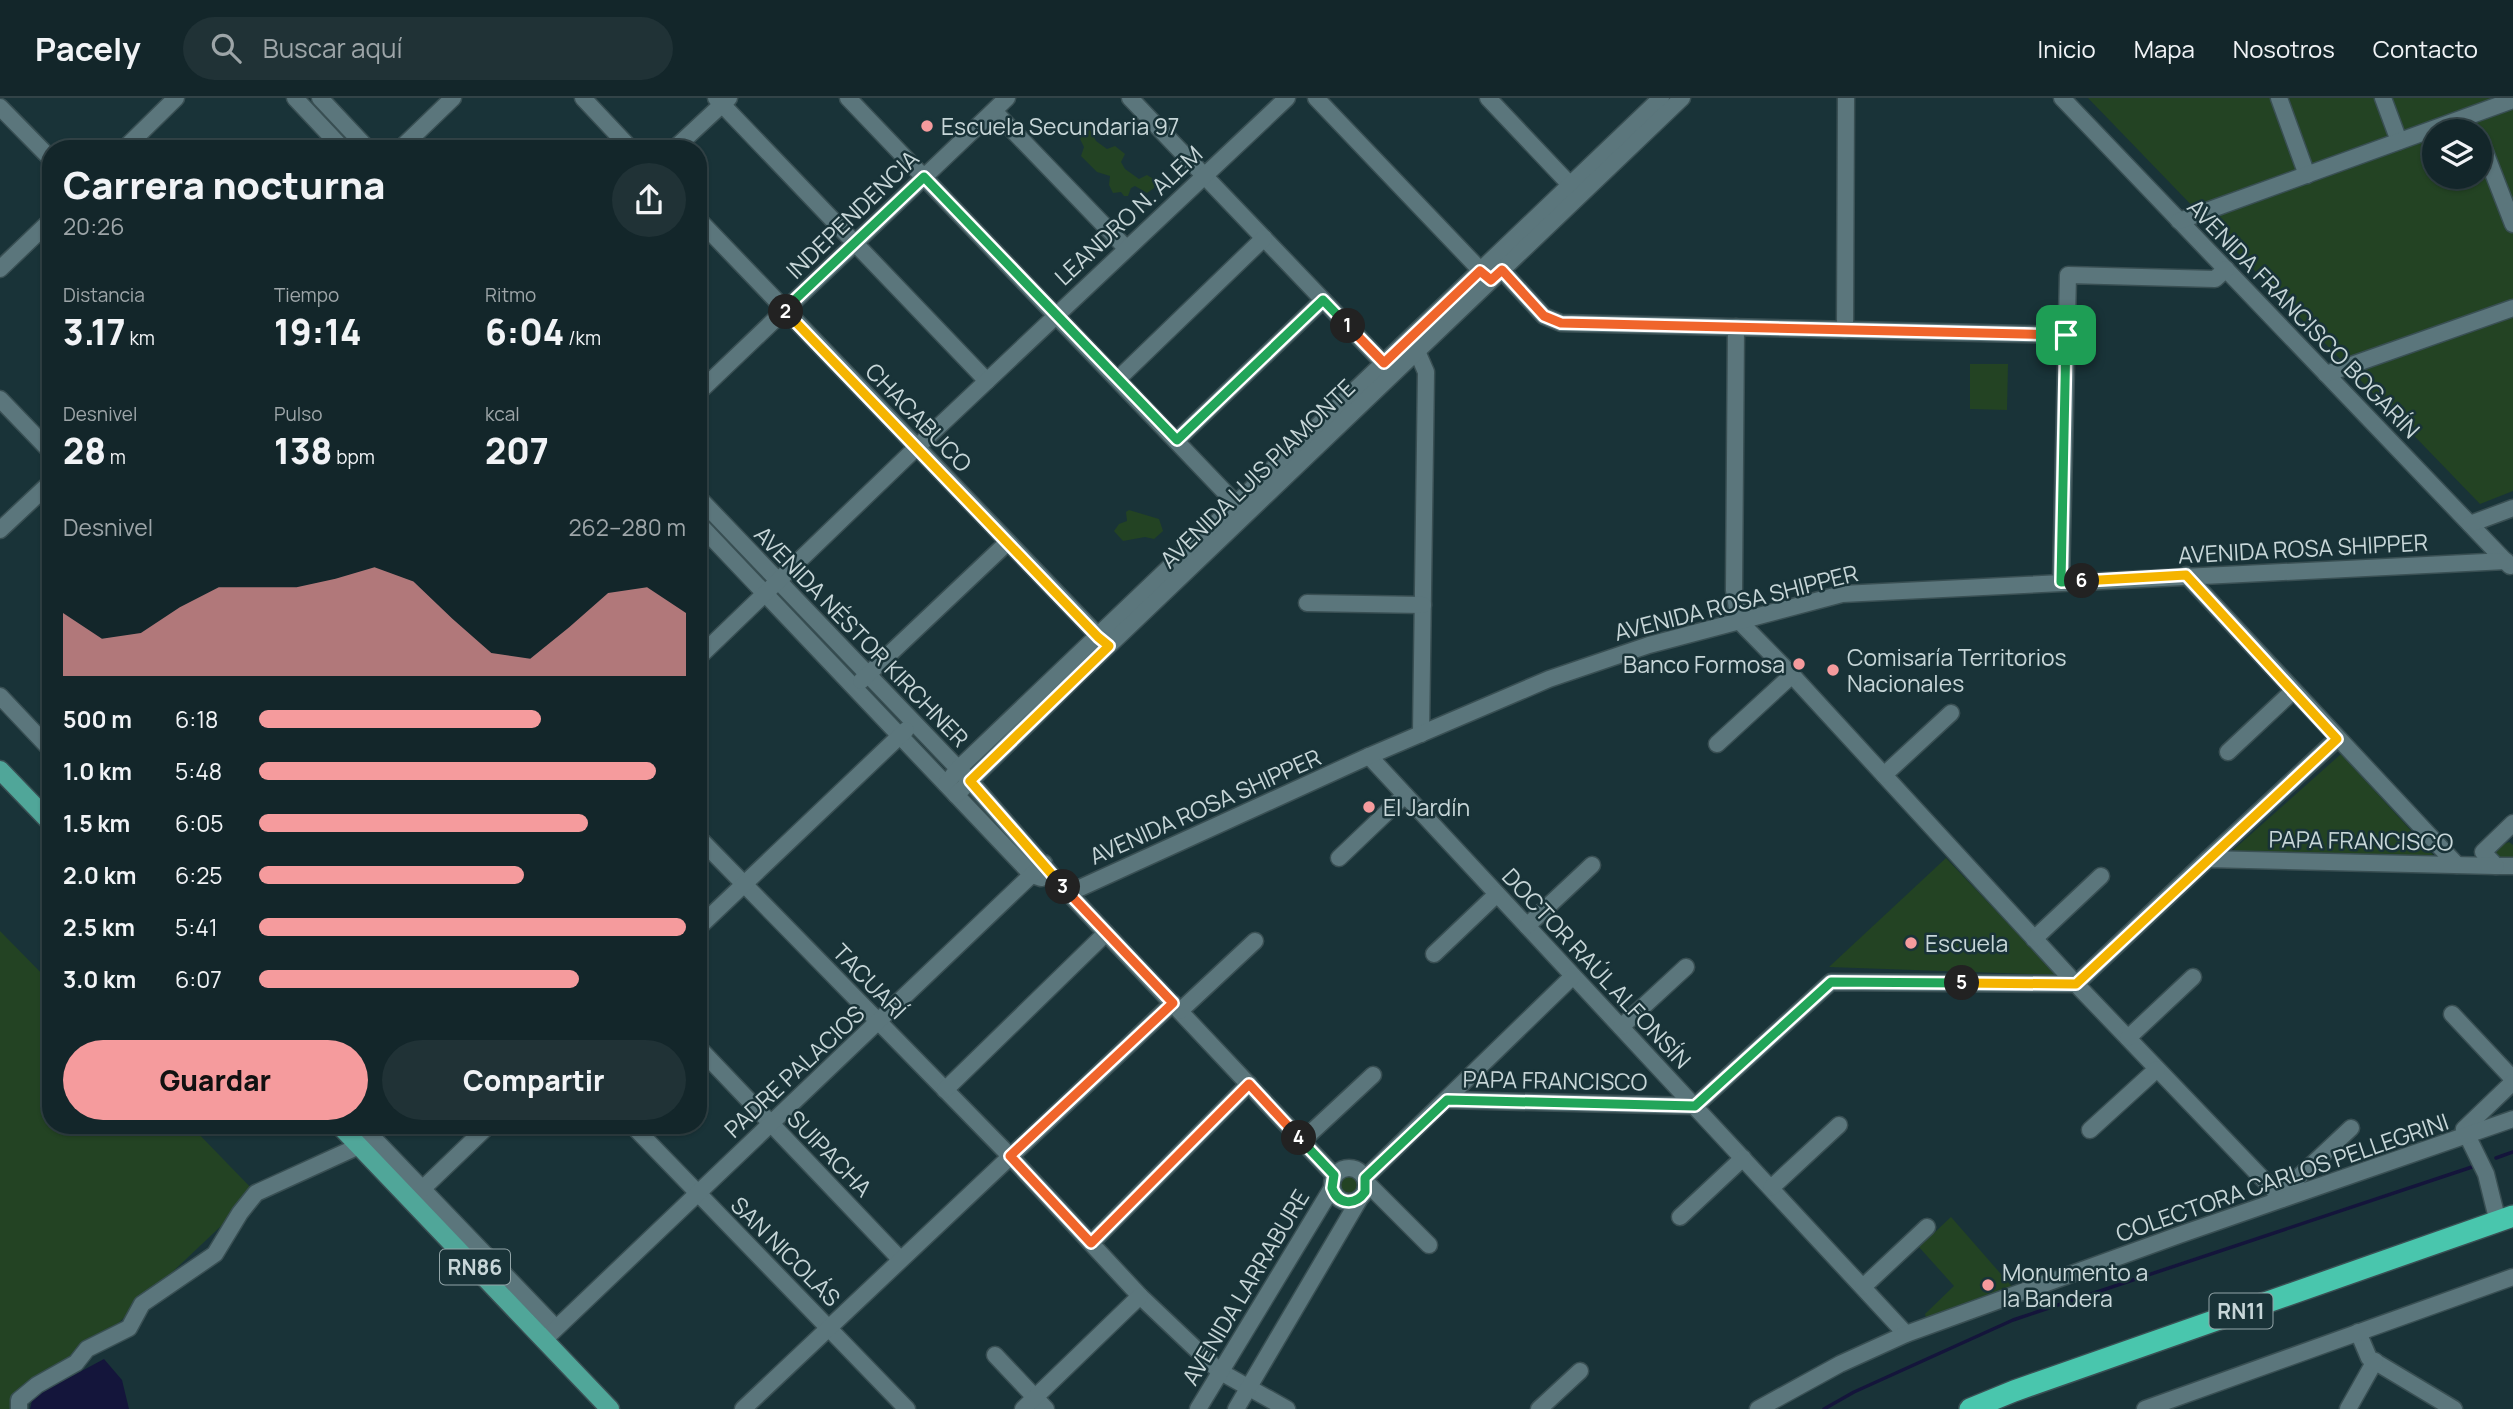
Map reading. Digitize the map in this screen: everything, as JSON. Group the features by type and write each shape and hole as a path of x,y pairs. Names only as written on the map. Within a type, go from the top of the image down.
{"highway":[{"name":"RN11","path":"1970,1409 2014,1391 2505,1219"}],"main road":[{"path":"0,770 42,814"},
{"name":"RN86","path":"348,1134 416,1195 550,1334 610,1409"}],"street":[{"path":"133,140 176,98"},
{"path":"295,98 335,140"},
{"path":"320,98 360,140"},
{"path":"409,140 453,98"},
{"path":"583,98 623,140"},
{"path":"848,98 1242,509"},
{"name":"INDEPENDENCIA","path":"707,384 1007,98"},
{"path":"1130,98 1388,368"},
{"name":"LEANDRO N. ALEM","path":"707,649 1126,248 1287,98"},
{"path":"1316,98 1491,270 1544,316 1561,323 2066,335"},
{"path":"1488,98 1575,189"},
{"path":"1845,330 1846,98"},
{"name":"AVENIDA FRANCISCO BOGARÍN","path":"2062,98 2509,565"},
{"path":"2279,98 2307,175"},
{"path":"2383,98 2399,142"},
{"path":"683,140 722,100 987,381"},
{"name":"AVENIDA LUIS PIAMONTE","path":"951,789 958,769 1103,641 1670,100"},
{"path":"2179,221 2470,116 2486,104 2513,100"},
{"path":"0,107 42,150"},
{"path":"994,111 1126,248"},
{"path":"2492,170 2513,224"},
{"path":"0,269 42,229"},
{"name":"CHACABUCO","path":"707,229 1103,641"},
{"path":"1118,379 1264,238"},
{"path":"2061,582 2068,275 2215,279 2226,269"},
{"path":"1177,440 1323,300"},
{"path":"2326,373 2513,308"},
{"path":"1736,327 1734,590 1739,621 1792,675 2076,984 2282,1199 2287,1188 2351,1128"},
{"path":"1414,344 1426,372 1421,734"},
{"path":"0,399 42,443"},
{"path":"0,530 42,490"},
{"name":"AVENIDA NÉSTOR KIRCHNER","path":"707,506 970,781 1038,869"},
{"path":"2470,524 2513,508"},
{"path":"707,532 951,789 1038,869 1064,888 1303,1142 1333,1182 1334,1194 1342,1201 1359,1200"},
{"path":"854,687 1008,542"},
{"name":"AVENIDA ROSA SHIPPER","path":"1064,888 1549,679 1609,658 1850,592 2186,575 2509,565"},
{"path":"2186,575 2337,739 2463,865 2505,866"},
{"path":"1307,603 1423,605"},
{"name":"AVENIDA LUIS PIAMONTE","path":"951,789 970,781 1103,641"},
{"path":"1717,744 1792,675"},
{"path":"2228,752 2293,691"},
{"path":"0,696 42,740"},
{"path":"1884,775 1951,713"},
{"path":"707,919 913,724"},
{"path":"1695,1106 1831,982 2076,984 2337,739"},
{"name":"DOCTOR RAÚL ALFONSÍN","path":"1369,756 1906,1334"},
{"path":"1339,858 1405,794"},
{"name":"PAPA FRANCISCO","path":"2208,859 2463,865 2511,830"},
{"name":"TACUARÍ","path":"707,846 1010,1156 1140,1296 1219,1371 1287,1409"},
{"path":"2483,852 2505,866"},
{"path":"1527,926 1592,865"},
{"name":"PADRE PALACIOS","path":"550,1334 1038,869"},
{"path":"2034,939 2101,876"},
{"path":"1434,954 1497,894"},
{"path":"945,1090 1106,933"},
{"path":"743,1409 1010,1156 1176,1007 1255,941"},
{"path":"1621,1027 1686,967"},
{"path":"1236,1409 1365,1192 1366,1181 1573,976"},
{"path":"2128,1038 2193,977"},
{"path":"2452,1014 2513,1081 2464,1129 2478,1154 2505,1219"},
{"name":"SUIPACHA","path":"707,1056 900,1259"},
{"path":"2090,1130 2157,1069"},
{"path":"1303,1142 1373,1075"},
{"path":"1091,1243 1249,1084"},
{"name":"PAPA FRANCISCO","path":"1447,1100 1695,1106"},
{"name":"COLECTORA CARLOS PELLEGRINI","path":"1758,1409 1840,1364 1906,1334 2513,1119"},
{"path":"1771,1188 1839,1125"},
{"path":"368,1134 416,1195 480,1134"},
{"name":"SAN NICOLÁS","path":"640,1134 907,1409"},
{"path":"19,1409 19,1399 37,1385 76,1363 87,1349 128,1328 142,1304 215,1254 240,1213 256,1193 359,1146"},
{"path":"1680,1217 1743,1158"},
{"path":"1333,1182 1343,1168 1359,1170 1366,1181 1429,1245"},
{"name":"AVENIDA LARRABURE","path":"1198,1409 1333,1182"},
{"path":"1863,1287 1927,1227"},
{"path":"2145,1409 2513,1277"},
{"path":"995,1355 1035,1405 1140,1296"},
{"path":"2358,1332 2369,1358 2454,1409"},
{"path":"2348,1409 2375,1361"},
{"path":"1539,1409 1580,1371"}],"green space":[{"path":"2088,98 2513,98 2513,491 2480,504"},
{"path":"1090,130 1096,141 1107,149 1115,146 1125,154 1121,162 1125,169 1139,179 1147,175 1155,180 1154,188 1147,193 1135,186 1131,188 1128,196 1121,192 1113,193 1109,185 1110,176 1097,172 1081,156 1084,147 1080,139"},
{"path":"1970,364 2008,364 2007,410 1970,409"},
{"path":"1129,510 1159,519 1163,531 1154,539 1145,537 1123,541 1114,531 1119,524 1127,521 1126,512"},
{"path":"2341,754 2438,860 2232,851"},
{"path":"2509,842 2513,845 2513,862 2499,861 2495,855 2499,846"},
{"path":"1946,858 2057,975 1829,967"},
{"path":"0,931 42,974 42,1134 199,1134 256,1193 76,1363 20,1409 0,1409"},
{"path":"1347,1174 1358,1181 1359,1186 1352,1197 1347,1198 1336,1191 1335,1186 1342,1175"},
{"path":"1951,1217 2014,1289 1927,1322 1925,1314 1954,1286 1919,1247"}],"shaded area":[{"path":"104,1359 122,1380 129,1409 30,1409 33,1397"}],"waterway":[{"path":"2496,1158 2513,1152"},
{"path":"1824,1409 1854,1392 2013,1320 2475,1166"}],"place":[{"name":"Escuela Secundaria 97","path":"927,126"},
{"name":"Banco Formosa","path":"1799,664"},
{"name":"Comisaría Territorios Nacionales","path":"1833,670"},
{"name":"El Jardín","path":"1369,807"},
{"name":"Escuela","path":"1911,943"},
{"name":"Monumento a la Bandera","path":"1988,1285"}],"route":[{"path":"924,177 1177,440 1323,300 1384,363 1480,271 1491,280 1502,270 1544,316 1561,323 2066,335 2061,582 2186,575 2337,739 2076,984 1831,982 1695,1106 1447,1100 1365,1178 1367,1188 1363,1196 1348,1203 1334,1194 1334,1175 1249,1084 1091,1243 1010,1156 1173,1003 1059,883 970,781 1109,646 784,310 924,177"}]}
